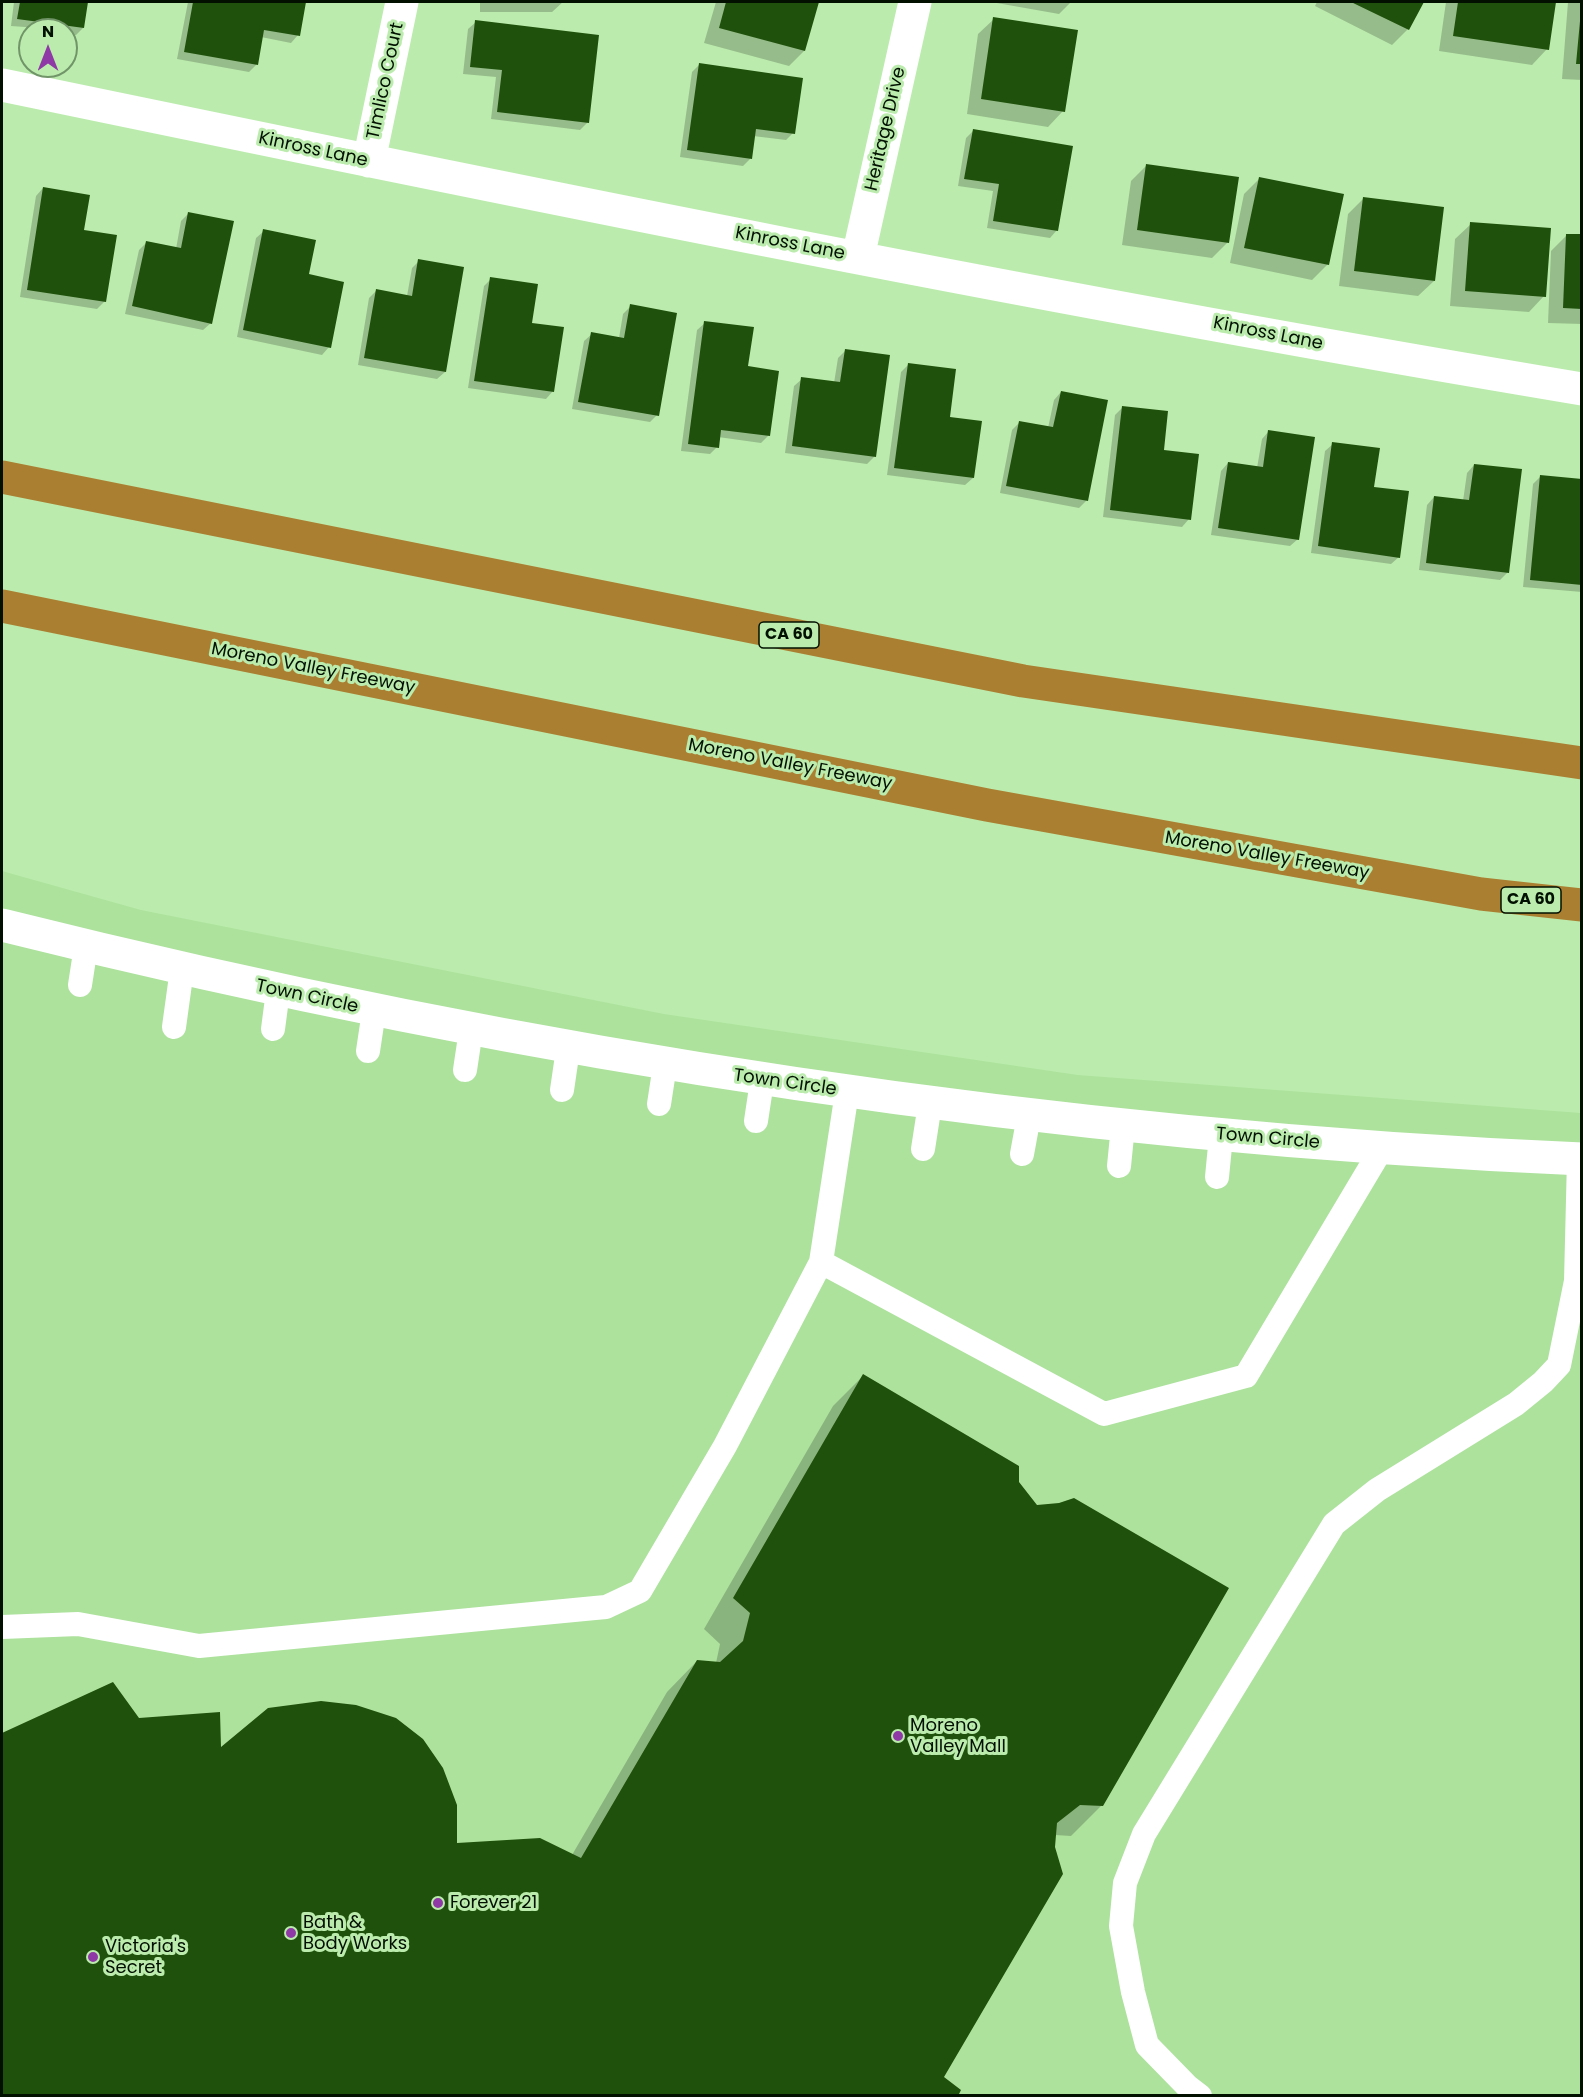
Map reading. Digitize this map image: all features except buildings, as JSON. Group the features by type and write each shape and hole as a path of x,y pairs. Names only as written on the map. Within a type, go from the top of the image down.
{"highway":[{"name":"CA 60","path":"2,477 1023,681 1581,763"},
{"name":"Moreno Valley Freeway","path":"2,606 987,805 1481,894 1581,905"}],"street":[{"name":"Timlico Court","path":"369,161 402,2"},
{"name":"Heritage Drive","path":"858,257 915,2"},
{"name":"Kinross Lane","path":"2,85 369,161 858,257 1406,360 1581,389"},
{"name":"Town Circle","path":"2,925 182,969 374,1011 568,1049 762,1081 1029,1116 1221,1136 1580,1159"}],"lane":[{"path":"80,985 86,946"},
{"path":"174,1027 182,969"},
{"path":"273,1029 278,991"},
{"path":"368,1051 374,1011"},
{"path":"465,1070 471,1030"},
{"path":"562,1090 568,1049"},
{"path":"659,1104 665,1065"},
{"path":"756,1121 762,1081"},
{"path":"2,1627 78,1624 200,1646 606,1607 640,1592 725,1446 821,1262 847,1092"},
{"path":"923,1149 930,1104"},
{"path":"1022,1154 1029,1116"},
{"path":"1119,1166 1124,1126"},
{"path":"1217,1177 1221,1136"},
{"path":"821,1262 1104,1414 1246,1376 1382,1148"},
{"path":"1200,2096 1187,2086 1148,2045 1133,1992 1121,1926 1125,1883 1144,1834 1334,1524 1377,1490 1516,1404 1543,1382 1559,1365 1576,1281 1580,1159"}],"shaded area":[{"name":"Moreno Valley Mall","path":"2,871 141,910 664,1014 1078,1075 1581,1113 1581,2095 2,2095"}],"place":[{"name":"Moreno Valley Mall","path":"898,1736"},
{"name":"Forever 21","path":"438,1903"},
{"name":"Bath & Body Works","path":"291,1933"},
{"name":"Victoria's Secret","path":"93,1957"}]}
